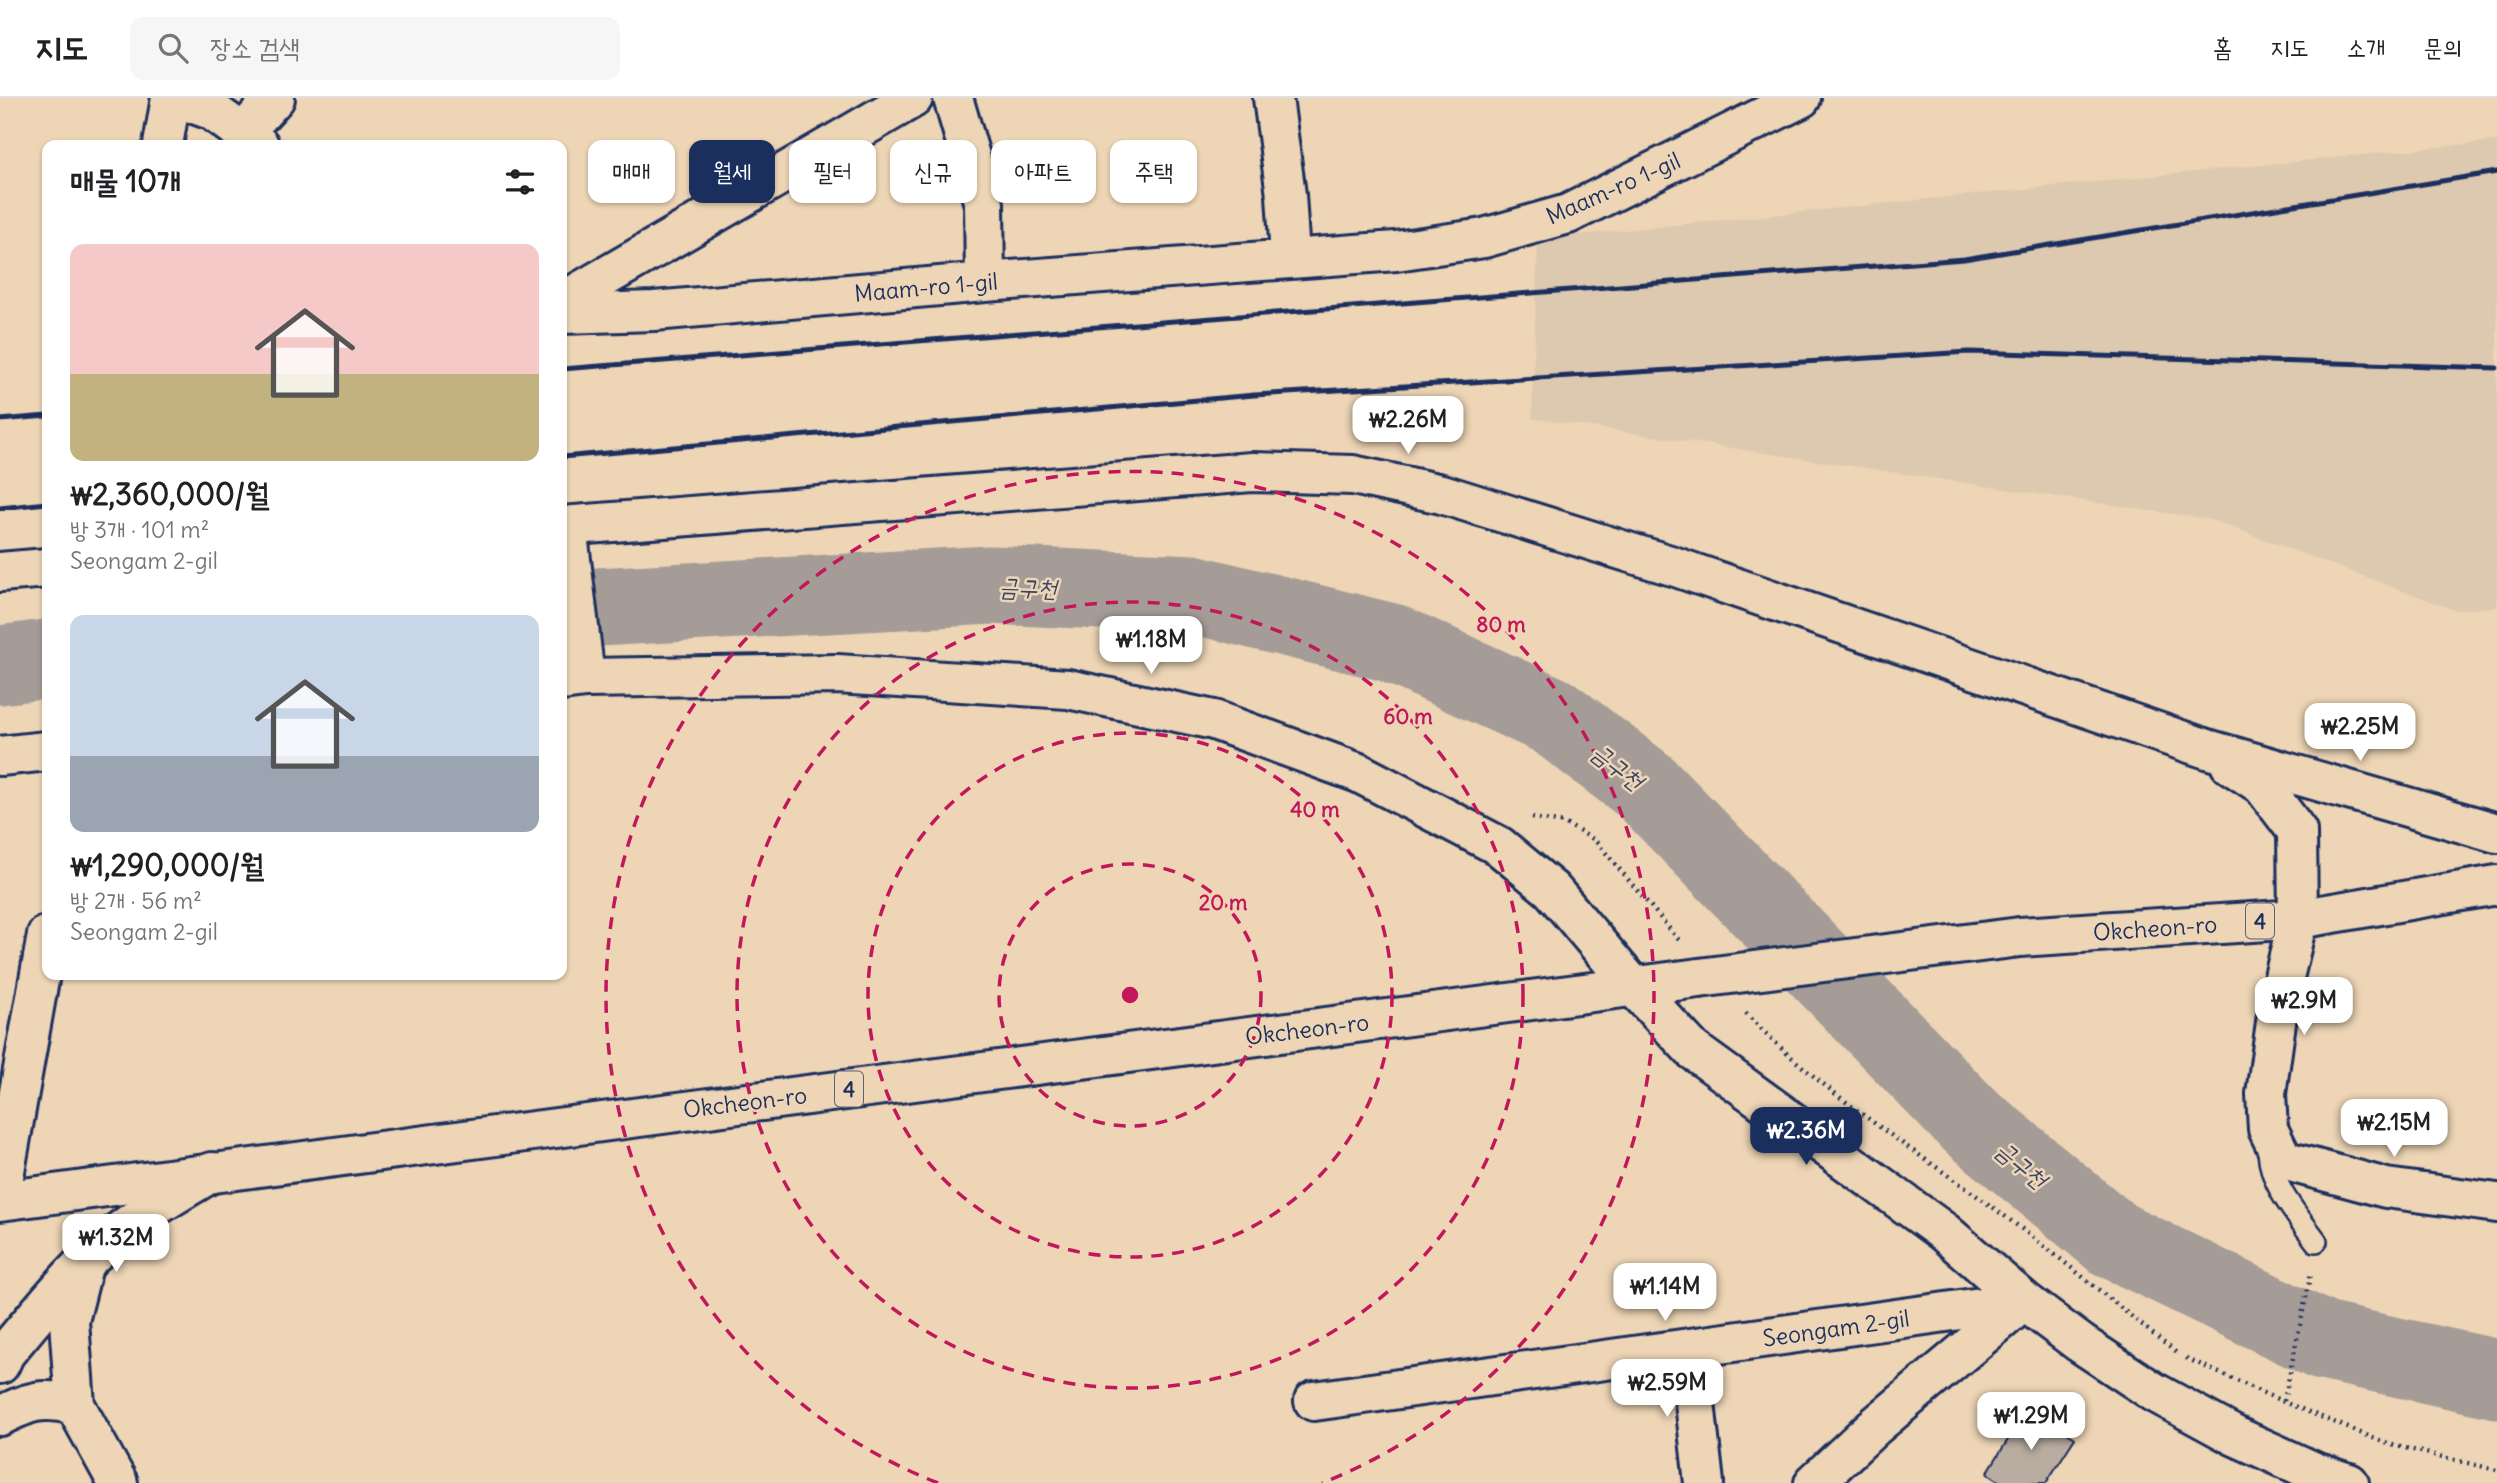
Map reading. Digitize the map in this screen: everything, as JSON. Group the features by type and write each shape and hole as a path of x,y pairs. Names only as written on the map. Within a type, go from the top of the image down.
{"street":[{"path":"164,140 171,98"},
{"path":"178,98 211,110 251,139 275,98"},
{"path":"567,299 913,98"},
{"path":"953,98 984,204 985,282"},
{"path":"1273,98 1286,195 1290,257"},
{"name":"Maam-ro 1-gil","path":"567,314 654,311 1290,257 1396,251 1484,237 1567,214 1801,98"},
{"path":"567,526 1252,472 1353,475 1442,494 1676,567 2207,750 2497,833"},
{"path":"567,541 573,572 574,680 837,674 1068,689 1214,720 1359,773 1499,846 1552,890 1633,986 1693,1051 1944,1232 2024,1301 2080,1343 2154,1392 2235,1436 2315,1472 2349,1483"},
{"path":"0,572 42,568"},
{"path":"2207,750 2262,785 2297,831 2298,919 2280,994 2266,1094 2275,1144 2386,1188 2497,1203"},
{"path":"0,756 42,752"},
{"name":"Okcheon-ro","path":"0,1200 2020,937 2298,919 2497,885"},
{"path":"0,1200 42,962"},
{"path":"0,1364 13,1343 103,1245 145,1213 212,1172"},
{"path":"83,1266 69,1321 75,1405 118,1483"},
{"path":"1814,1483 1874,1427 2024,1301"},
{"name":"Seongam 2-gil","path":"1314,1401 2024,1301"},
{"path":"1689,1349 1704,1483"},
{"path":"0,1416 23,1405 50,1399 75,1405"}],"lane":[{"path":"2275,1144 2270,1167 2283,1195 2316,1241"}],"path":[{"path":"1499,846 1513,821 1536,818 1563,823 1595,840 1683,944"},
{"path":"1739,1005 1776,1045 1809,1074 2011,1220 2180,1355 2284,1402 2388,1444 2497,1470"},
{"path":"2284,1402 2311,1275"}],"shaded area":[{"path":"2497,141 2497,607 2455,610 2212,520 1532,418 1538,239"}],"building":[{"path":"2028,1408 2075,1438 2046,1483 2002,1483 1987,1473"}],"waterway":[{"name":"금구천","path":"567,609 990,585 1192,594 1392,643 1554,717 1646,787 1967,1118 2113,1239 2323,1341 2497,1379"},
{"name":"금구천","path":"0,665 42,660"}],"railway":[{"path":"567,369 1964,259 2497,172"},
{"path":"567,457 1254,395 1969,352 2497,368"},
{"path":"0,420 42,416"},
{"path":"0,508 42,504"}]}
